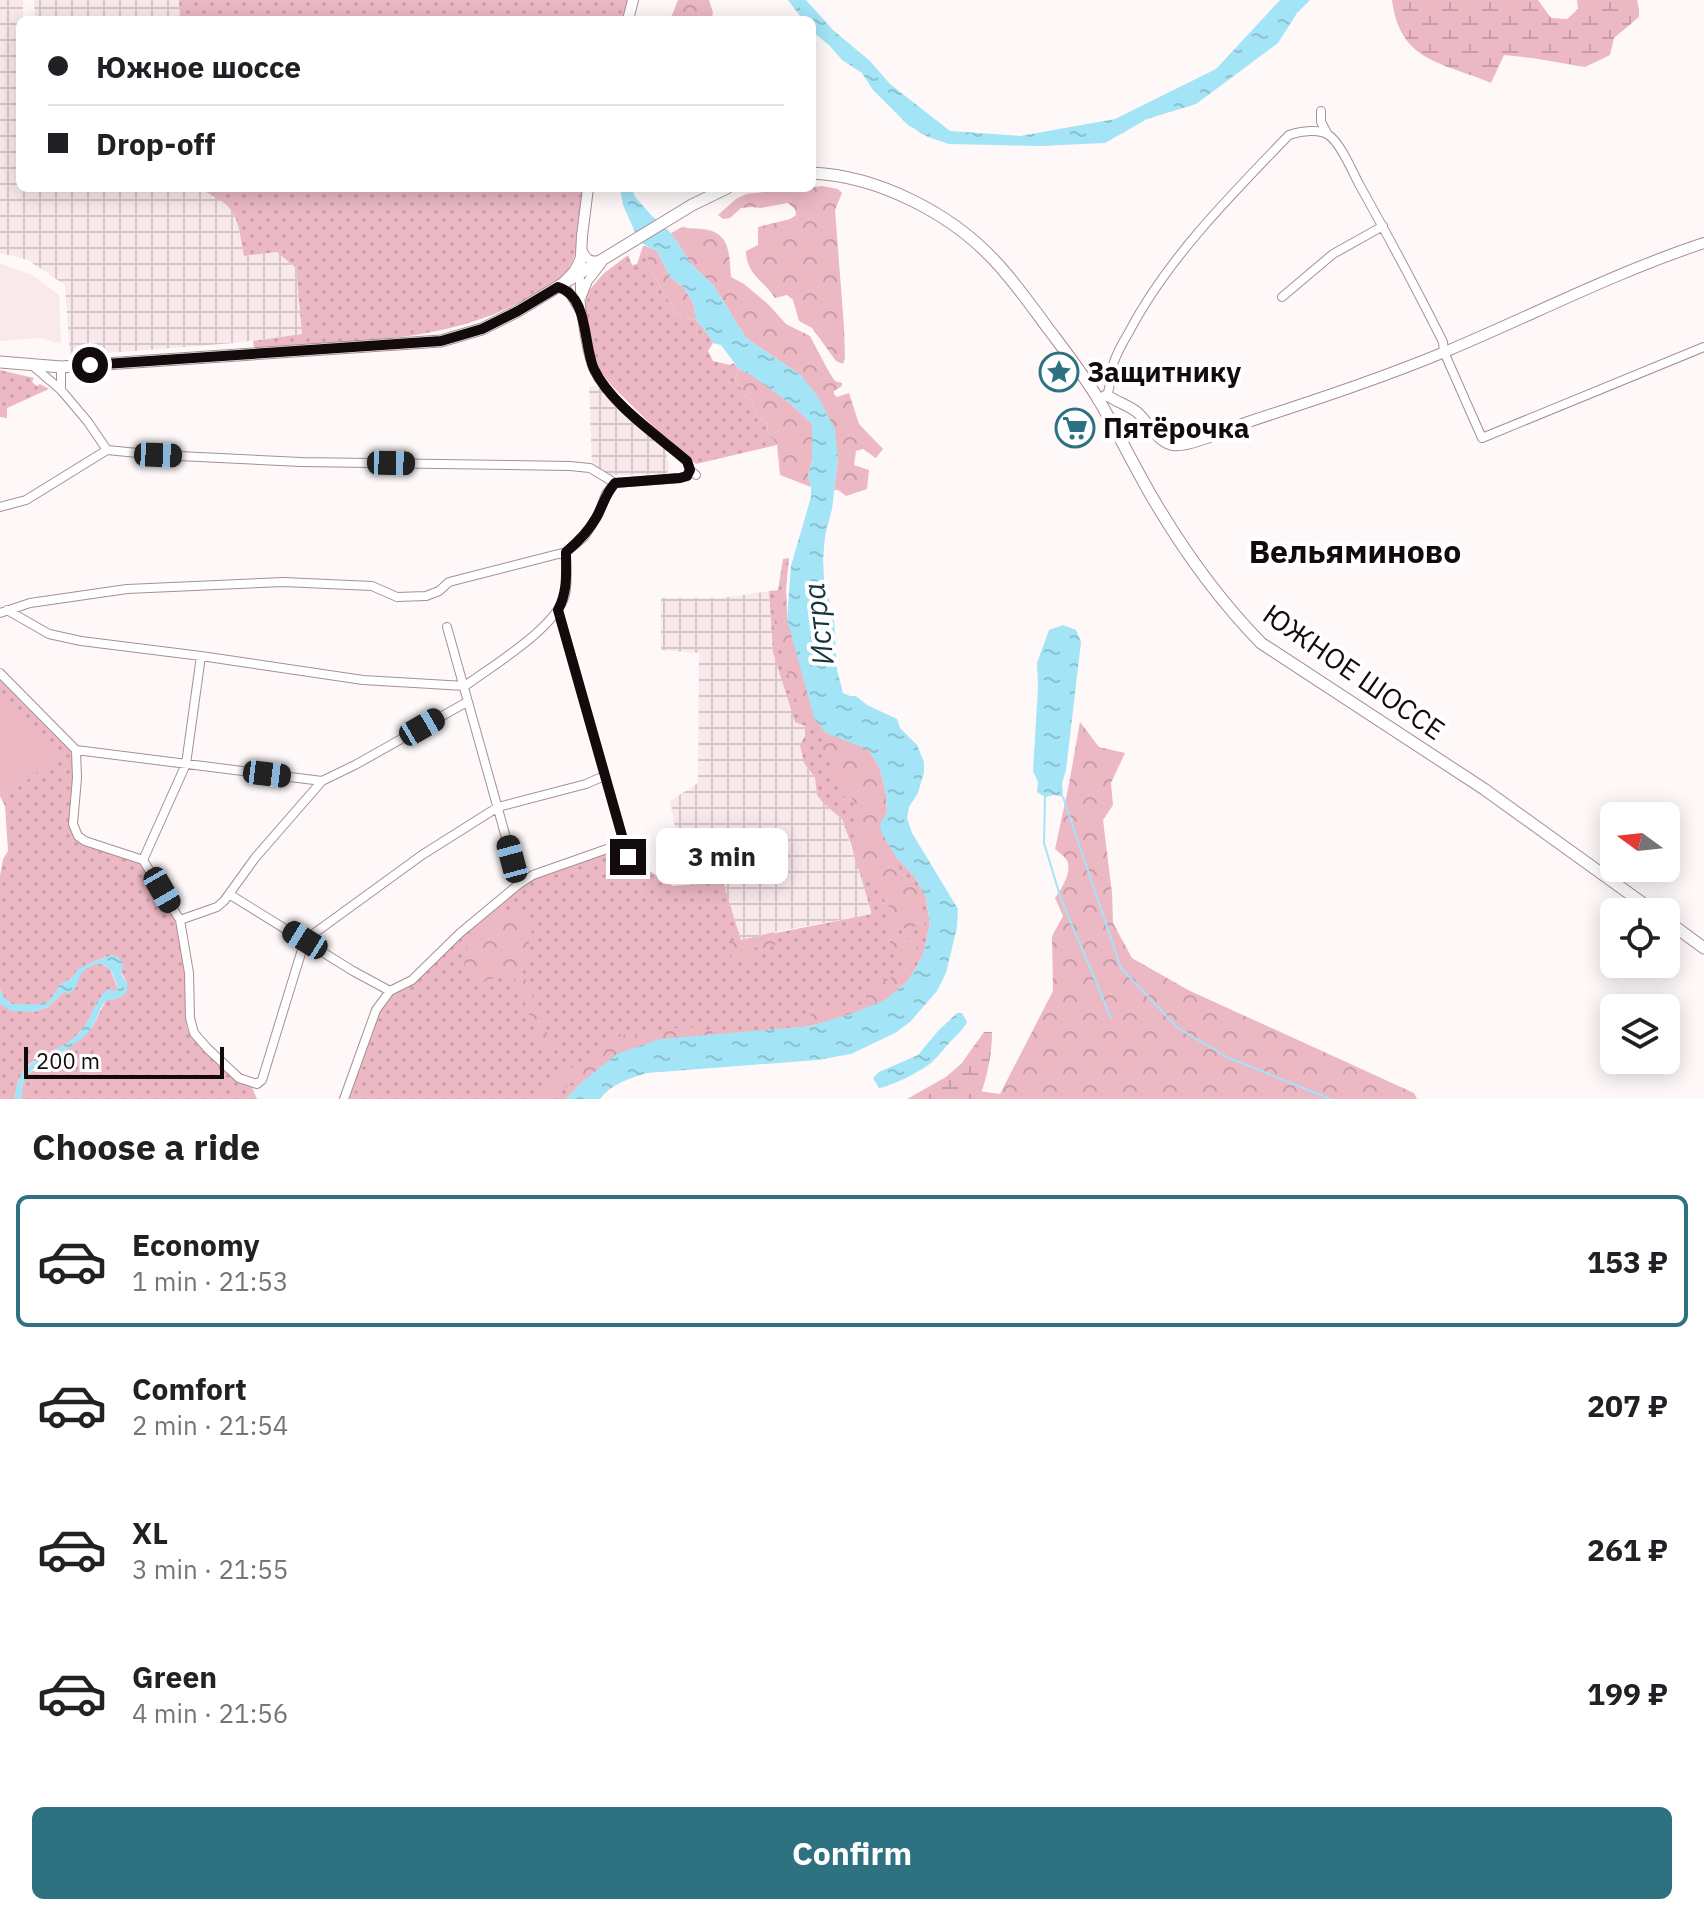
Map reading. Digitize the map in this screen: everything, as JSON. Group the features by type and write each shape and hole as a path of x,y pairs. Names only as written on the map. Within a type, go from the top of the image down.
{"main road":[{"name":"ЮЖНОЕ ШОССЕ","path":"816,173 845,176 889,190 918,204 975,241 995,261 1102,398 1152,497 1184,548 1233,614 1261,643 1484,789 1636,898"},
{"path":"0,362 61,367 441,341 482,329 518,311 678,213 719,192"},
{"path":"1680,930 1704,948"}],"street":[{"path":"1321,111 1321,122 1402,259 1443,342 1444,352 1482,438 1704,347"},
{"path":"1327,133 1302,130 1289,135 1216,211 1150,296 1131,327 1113,366 1110,388 1102,398 1138,414 1165,442 1184,445 1350,388 1444,352 1662,257 1704,243"},
{"path":"0,507 26,500 107,450 301,462 570,466 590,468 615,483 687,476 693,472 687,461 627,410 606,388 593,368 579,296 588,192"},
{"path":"1282,297 1333,254 1383,226"},
{"path":"583,251 590,260 608,257"},
{"path":"582,314 568,291 558,287 574,270 583,251"},
{"path":"582,314 584,290 608,257"},
{"path":"32,365 61,390 107,450"},
{"path":"61,367 61,390"},
{"path":"4,612 30,603 127,589 283,582 372,586 397,597 426,596 439,591 449,582 566,552 584,537 615,483"},
{"path":"4,612 49,634 81,641 363,680 465,686 535,635 558,610 566,588 566,552"},
{"path":"558,610 628,857"},
{"path":"447,627 519,884"},
{"path":"143,860 186,764 201,656"},
{"path":"0,673 76,750 322,781"},
{"path":"180,920 217,907 322,781 467,702"},
{"path":"76,750 73,824 78,836 143,860 180,920 189,973 190,1018 194,1033 239,1078 257,1084 262,1080 305,940 422,855 498,807 586,784 604,776"},
{"path":"344,1099 376,1010 390,991 412,980 460,933 533,875 624,843"},
{"path":"229,894 390,991"}],"shaded area":[{"path":"0,0 23,0 23,16 16,16 16,192 206,192 219,198 236,214 244,256 277,252 296,268 302,334 234,343 70,356 65,285 28,260 0,253"},
{"path":"34,0 179,0 180,16 35,16"},
{"path":"0,263 34,276 59,295 61,344 40,338 0,341"},
{"path":"589,386 601,389 665,448 669,467 667,474 608,475 592,467"},
{"path":"769,591 771,626 805,726 804,763 815,778 817,795 842,819 873,914 741,940 723,883 686,884 670,801 698,783 699,653 661,650 661,598 721,598"}],"green space":[{"path":"179,0 629,0 625,16 180,16"},
{"path":"678,0 709,0 713,13 712,16 672,16"},
{"path":"1392,0 1538,0 1551,18 1567,19 1578,9 1577,0 1637,0 1639,17 1614,38 1610,55 1585,67 1504,55 1491,83 1441,64 1414,48 1404,37"},
{"path":"816,187 838,189 842,193 835,210 844,327 843,364 836,361 812,328 799,321 793,300 787,295 775,298 749,266 746,251 758,245 758,227 790,219 796,215 795,209 788,203 741,208 730,218 723,219 718,215 746,194 816,192"},
{"path":"206,192 584,192 578,242 567,271 554,283 506,309 472,322 400,337 254,348 253,341 302,334 296,268 277,252 244,256 233,213"},
{"path":"682,227 718,234 726,245 731,277 768,304 786,324 810,336 835,381 842,383 834,394 837,397 849,393 859,424 883,449 876,458 863,449 856,451 854,465 869,470 867,489 846,496 834,490 838,459 802,376 746,338 714,286 692,265 671,233"},
{"path":"643,246 646,246 651,269 678,314 696,320 707,333 713,343 708,351 713,361 734,363 739,369 735,378 751,400 757,416 768,424 767,430 777,445 696,464 667,440 600,371 585,311 587,293 603,274 628,255 632,265 637,264"},
{"path":"646,246 657,251 670,277 684,288 693,303 696,320 678,314 672,306 649,265"},
{"path":"739,369 751,374 791,404 812,424 812,460 808,476 811,487 780,475 777,445 767,430 768,424 757,416 751,400 735,378"},
{"path":"0,370 34,378 32,382 37,386 40,384 49,389 7,408 7,418 0,417"},
{"path":"789,558 787,619 826,733 869,750 896,857 915,877 926,897 930,924 923,955 908,981 885,1000 811,1026 773,1030 583,1081 566,1099 344,1099 378,1012 391,996 414,981 460,937 534,878 622,846 628,857 673,886 723,882 741,940 872,914 842,819 817,795 815,778 804,763 800,745 805,736 805,726 795,722 773,652 769,591 778,590 783,559"},
{"path":"786,589 787,619 815,718 869,750 880,769 887,812 880,824 882,834 900,870 917,887 922,902 925,925 898,929 900,936 914,941 919,954 910,959 900,958 890,950 890,908 868,877 857,868 852,847 860,837 856,807 851,796 843,797 843,786 830,778 831,756 821,749 825,743 795,698 775,626 775,594"},
{"path":"0,675 76,757 71,822 75,837 83,843 142,864 159,892 155,896 163,912 170,910 185,959 189,1033 215,1061 245,1084 251,1085 257,1099 21,1099 28,1074 63,1052 93,1026 106,1000 112,1000 127,983 112,955 87,964 60,985 49,1002 12,1004 0,989 0,876 8,851 5,806 0,796"},
{"path":"0,693 61,753 5,798 0,796"},
{"path":"1080,722 1099,747 1125,753 1111,783 1113,805 1103,820 1113,923 1132,958 1188,990 1414,1093 1417,1099 951,1099 950,1087 1000,1094 1053,991 1052,936 1063,916 1055,898 1066,879 1068,868 1066,859 1055,849"},
{"path":"503,909 534,922 522,970 555,1053 547,1058 513,974 478,982 463,972 469,937"},
{"path":"774,932 778,943 763,951 755,947 750,951 750,958 732,961 729,941"},
{"path":"95,964 110,969 118,990 103,997 84,1028 71,1041 25,1069 15,1099 0,1099 0,1004 34,1012 48,1007 65,991 68,994 82,970"},
{"path":"915,968 898,990 877,1004 843,1017 800,1027 809,1016 822,1008 852,1008 863,1003 868,997 867,986 876,980 890,979 898,969"},
{"path":"684,1026 712,1031 713,1034 660,1039 617,1054 583,1081 571,1083 551,1099 528,1099 622,1035 645,1036"},
{"path":"984,1032 992,1032 992,1041 979,1099 907,1099 946,1077 961,1064"}],"water":[{"path":"788,0 806,0 890,84 950,131 1020,136 1115,119 1216,69 1280,0 1310,0 1297,13 1278,43 1196,104 1147,119 1105,143 1039,146 949,144 928,137 908,125 873,90 862,73 842,60 816,34 816,16 800,16"},
{"name":"Истра","path":"621,192 633,192 651,215 671,233 692,265 714,286 746,338 802,376 818,397 835,429 838,459 823,560 824,579 834,620 837,670 843,693 856,696 867,705 897,719 900,728 917,745 924,762 924,772 907,818 912,833 958,909 957,927 946,973 937,991 910,1022 895,1033 851,1054 817,1060 647,1073 615,1086 600,1099 566,1099 617,1054 660,1039 811,1026 885,1000 908,981 923,955 930,924 926,897 915,877 896,857 882,834 880,824 887,812 880,769 869,750 826,733 814,718 787,619 791,566 811,497 808,476 812,460 812,424 791,404 739,369 721,345 713,343 696,320 693,303 684,288 670,277 657,251 643,244 623,205"},
{"path":"1063,625 1076,630 1081,642 1062,783 1063,797 1045,797 1037,792 1038,782 1033,771 1037,663 1049,630"},
{"path":"112,955 122,961 121,973 127,984 124,995 106,1000 87,1034 28,1074 21,1099 15,1099 16,1087 25,1070 75,1037 85,1026 103,993 108,989 118,989 108,968 96,964 83,972 77,986 68,995 65,991 48,1007 34,1012 11,1011 0,1004 0,989 12,1004 40,1004 49,1001 60,985 73,977 76,971"},
{"path":"957,1013 962,1013 967,1022 935,1060 907,1078 879,1088 873,1078 879,1072 918,1055"}],"waterway":[{"path":"1045,797 1044,843 1061,899 1111,1018"},
{"path":"1063,797 1121,968 1178,1028 1227,1057 1330,1099"}],"place":[{"name":"Защитнику","path":"1059,372"},
{"name":"Пятёрочка","path":"1075,428"}],"district":[{"name":"Вельяминово","path":"1355,552"}],"route":[{"path":"90,365 441,341 482,329 558,287 568,291 582,314 593,368 606,388 687,461 690,470 687,476 680,478 615,483 584,537 566,552 566,588 558,610 628,857"}]}
